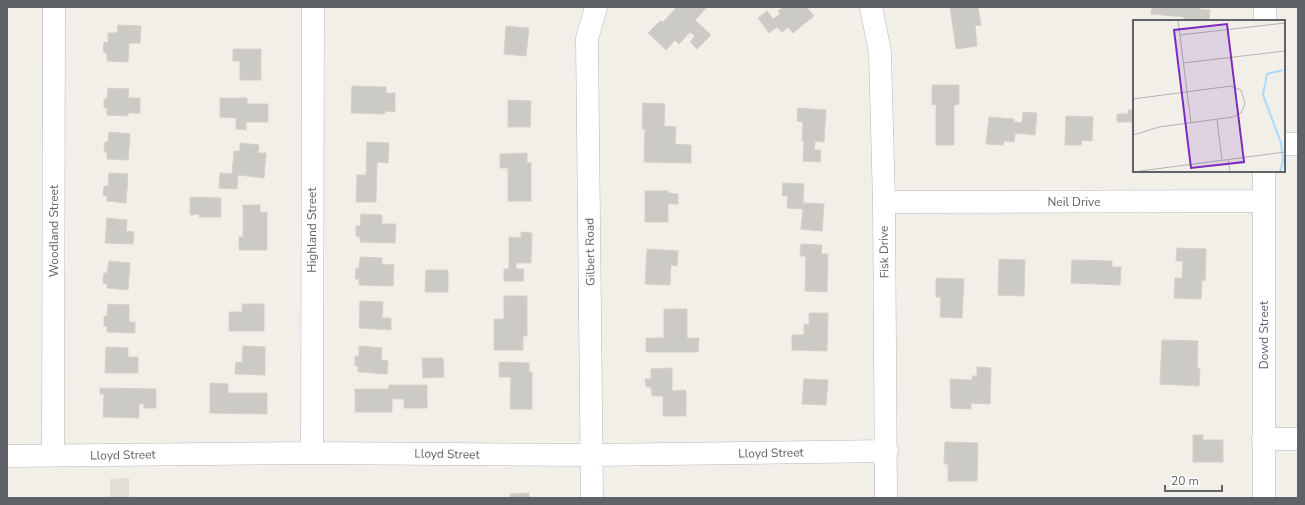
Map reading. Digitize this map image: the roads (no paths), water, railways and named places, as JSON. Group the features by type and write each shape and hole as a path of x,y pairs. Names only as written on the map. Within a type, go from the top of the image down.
{"street":[{"name":"Woodland Street","path":"53,455 54,7"},
{"name":"Highland Street","path":"312,453 313,7"},
{"name":"Gilbert Road","path":"592,498 587,39 596,7"},
{"name":"Fisk Drive","path":"871,7 880,52 884,202 887,451 886,498"},
{"path":"1265,7 1265,20"},
{"path":"1285,144 1298,144"},
{"name":"Dowd Street","path":"1264,172 1264,498"},
{"name":"Neil Drive","path":"884,202 1264,201"},
{"path":"1263,439 1298,439"},
{"name":"Lloyd Street","path":"7,456 312,453 592,456 887,451"}]}
